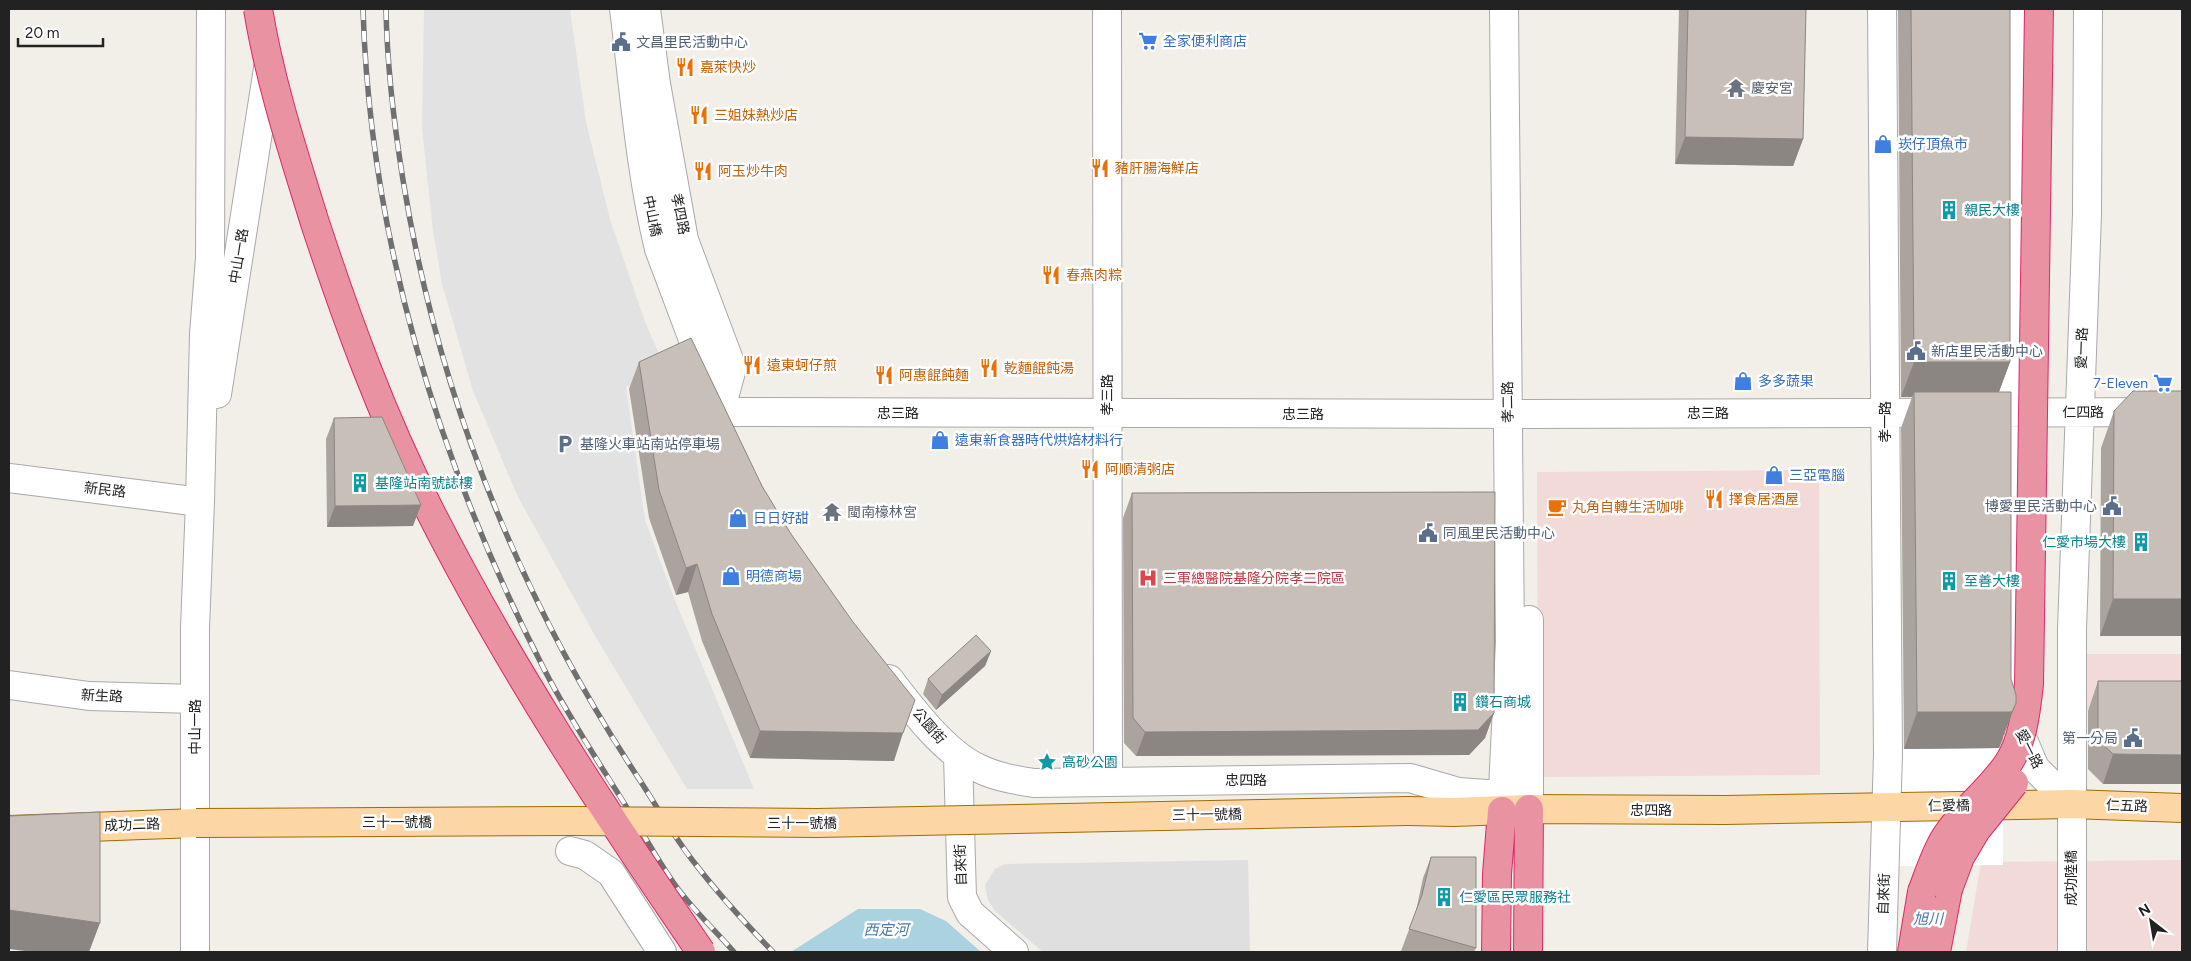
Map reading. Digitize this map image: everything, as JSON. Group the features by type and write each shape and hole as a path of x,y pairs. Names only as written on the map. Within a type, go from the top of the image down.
{"highway":[{"path":"258,9 280,109 334,279 366,367 420,489 473,592 516,666 632,851 701,952"},
{"path":"1912,952 1922,892 1944,840 1957,820 2008,765 2019,741 2027,701 2031,644 2038,9"},
{"path":"1936,952 1948,889 1960,857 1976,830 2024,771 2036,745 2047,682 2055,9"},
{"path":"1496,952 1497,874 1502,803"},
{"path":"1528,952 1529,810"}],"main road":[{"name":"忠四路","path":"1408,811 1454,812 1502,803 1529,810 1725,810 1890,807"},
{"name":"仁愛橋","path":"1890,807 2071,804"},
{"name":"仁五路","path":"2071,804 2182,808"},
{"name":"三十一號橋","path":"196,823 572,821 817,823 1408,811"},
{"name":"成功二路","path":"9,830 196,823"}],"street":[{"name":"中山一路","path":"195,952 195,628 204,334 210,258 211,9"},
{"name":"中山一路","path":"200,502 271,45 271,9"},
{"name":"中山橋","path":"624,9 646,192 657,242 726,424"},
{"name":"孝四路","path":"646,9 656,84 684,240 732,368 726,424"},
{"name":"孝三路","path":"1107,9 1108,781"},
{"name":"孝二路","path":"1504,9 1517,414"},
{"name":"孝二路","path":"1502,803 1510,642 1517,414 1523,9"},
{"name":"孝一路","path":"1882,9 1890,807 1887,835"},
{"name":"愛一路","path":"2013,9 2013,716 2035,768 2071,804"},
{"name":"愛一路","path":"2071,804 2072,629 2087,214 2088,9"},
{"name":"忠三路","path":"726,424 1108,414 1885,412"},
{"name":"仁四路","path":"1885,412 2182,412"},
{"path":"1517,414 1529,810"},
{"name":"新民路","path":"9,478 200,502"},
{"name":"公園街","path":"874,658 932,731 958,756 978,768 1016,780 1034,783 1108,781"},
{"name":"新生路","path":"9,685 89,696 195,699"},
{"name":"自來街","path":"958,756 962,897 970,913 1014,952"},
{"name":"忠四路","path":"1108,781 1410,778 1502,803"},
{"name":"成功陸橋","path":"2071,804 2072,952"},
{"name":"自來街","path":"1882,952 1887,835"},
{"path":"570,851 585,855 611,873 662,952"}],"shaded area":[{"name":"基隆火車站南站停車場","path":"424,9 570,9 586,122 610,219 645,322 666,369 626,387 645,520 674,598 754,789 687,789 594,634 518,497 473,391 442,284 433,231 422,128"},
{"path":"1819,470 1820,775 1538,777 1537,472"},
{"path":"2083,654 2182,654 2182,711 2083,711"},
{"path":"1248,860 1250,952 1043,952 995,911 988,900 985,885 995,869 1005,864"},
{"path":"2182,860 2182,952 1966,952 1981,862"}],"water":[{"name":"西定河","path":"858,909 920,909 946,921 981,952 791,952"}],"pier":[{"path":"2003,748 2003,865 1897,866 1896,749"}],"building":[{"name":"慶安宮","path":"1688,9 1806,9 1803,139 1685,137"},
{"name":"親民大樓","path":"1911,9 2010,9 2010,362 1914,362"},
{"name":"明德商場","path":"691,338 762,486 791,534 853,622 915,700 903,733 760,731 712,614 697,564 686,568 659,490 639,362"},
{"name":"仁愛市場大樓","path":"2133,391 2182,391 2182,599 2113,599 2114,411"},
{"name":"至善大樓","path":"1914,392 2011,392 2011,679 2016,695 2016,703 2012,712 1917,712"},
{"name":"基隆站南號誌樓","path":"382,417 421,505 335,506 334,418"},
{"path":"1495,492 1494,713 1478,730 1145,732 1133,718 1132,493"},
{"path":"976,635 991,651 942,695 928,679"},
{"path":"2098,681 2182,681 2182,755 2113,754 2098,740"},
{"path":"100,812 100,923 9,910 9,816"},
{"name":"仁愛區民眾服務社","path":"1431,857 1476,857 1476,948 1409,929 1422,895"}],"railway":[{"path":"363,9 368,95 379,180 396,265 417,349 442,431 472,512 506,592 544,669 574,723 661,865 694,909 734,952"},
{"path":"386,9 389,73 394,116 403,180 418,260 438,339 461,416 489,492 521,566 556,639 596,710 689,856 724,899 773,952"}],"place":[{"name":"全家便利商店","path":"1148,41"},
{"name":"文昌里民活動中心","path":"621,42"},
{"name":"嘉萊快炒","path":"685,67"},
{"name":"慶安宮","path":"1736,88"},
{"name":"三姐妹熱炒店","path":"699,115"},
{"name":"崁仔頂魚市","path":"1883,144"},
{"name":"豬肝腸海鮮店","path":"1100,168"},
{"name":"阿玉炒牛肉","path":"703,171"},
{"name":"親民大樓","path":"1949,210"},
{"name":"春燕肉粽","path":"1051,275"},
{"name":"新店里民活動中心","path":"1916,351"},
{"name":"遠東蚵仔煎","path":"752,365"},
{"name":"乾麵餛飩湯","path":"989,368"},
{"name":"阿惠餛飩麵","path":"884,375"},
{"name":"多多蔬果","path":"1743,381"},
{"name":"7-Eleven","path":"2163,383"},
{"name":"遠東新食器時代烘焙材料行","path":"940,440"},
{"name":"基隆火車站南站停車場","path":"565,444"},
{"name":"阿順清粥店","path":"1090,469"},
{"name":"三亞電腦","path":"1774,475"},
{"name":"基隆站南號誌樓","path":"360,483"},
{"name":"擇食居酒屋","path":"1714,499"},
{"name":"博愛里民活動中心","path":"2112,506"},
{"name":"丸角自轉生活咖啡","path":"1557,507"},
{"name":"閩南檺林宮","path":"832,512"},
{"name":"日日好甜","path":"738,518"},
{"name":"同風里民活動中心","path":"1428,533"},
{"name":"仁愛市場大樓","path":"2141,542"},
{"name":"明德商場","path":"731,576"},
{"name":"三軍總醫院基隆分院孝二院區","path":"1148,578"},
{"name":"至善大樓","path":"1949,581"},
{"name":"鑽石商城","path":"1460,702"},
{"name":"第一分局","path":"2133,738"},
{"name":"高砂公園","path":"1047,762"},
{"name":"仁愛區民眾服務社","path":"1444,897"}],"water label":[{"name":"旭川","path":"1928,919"}]}
